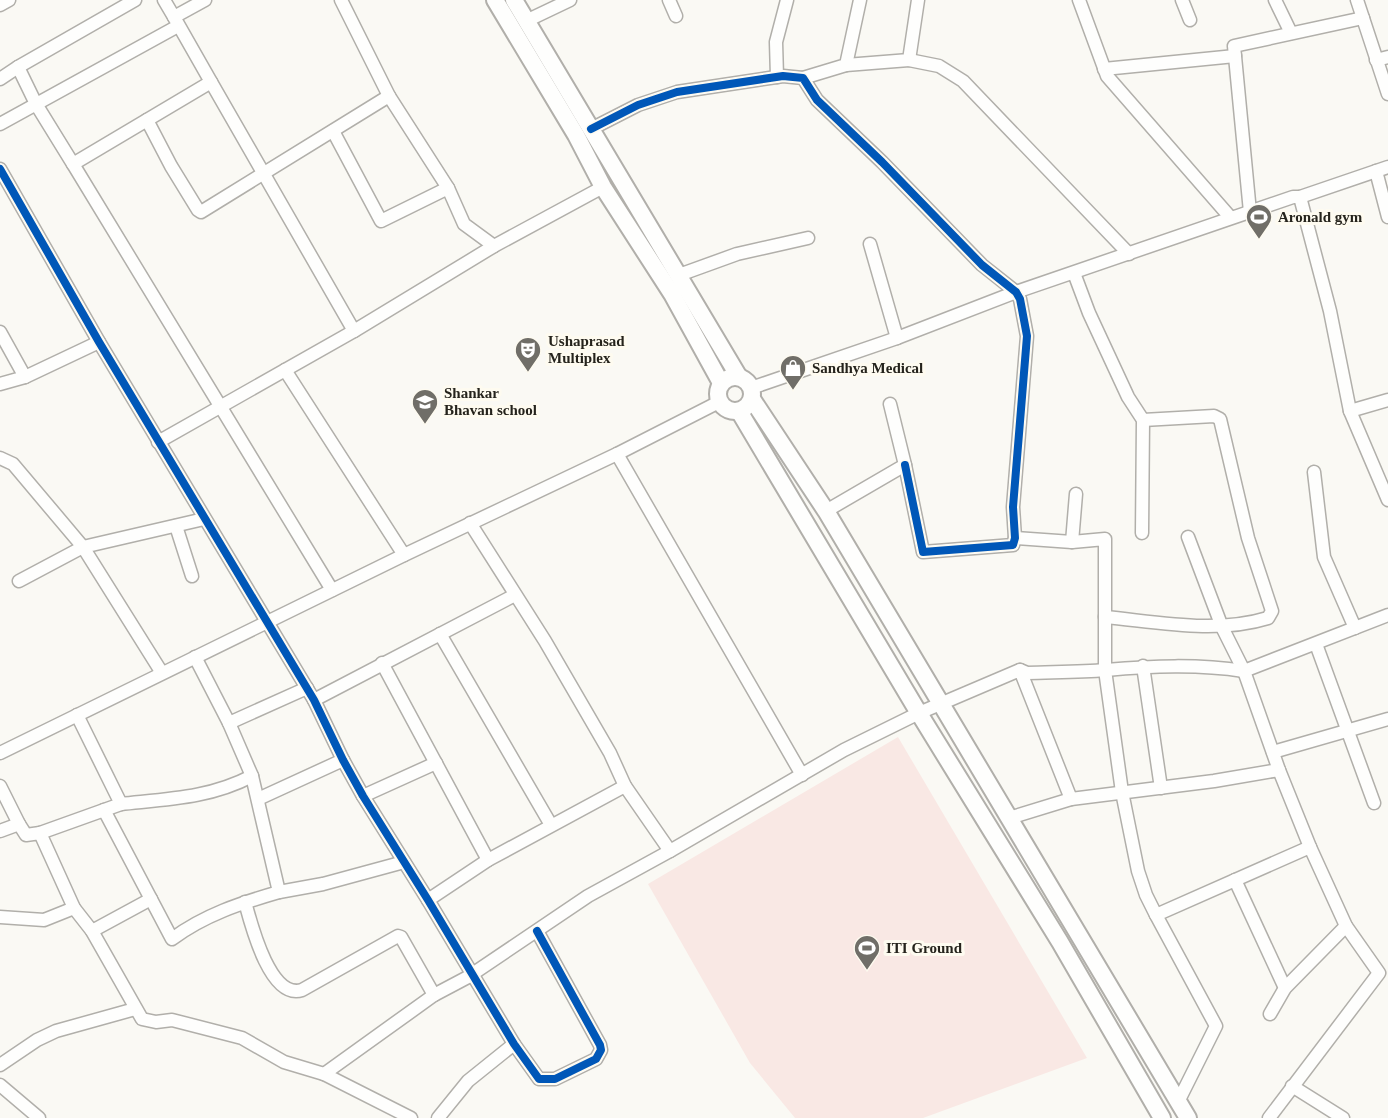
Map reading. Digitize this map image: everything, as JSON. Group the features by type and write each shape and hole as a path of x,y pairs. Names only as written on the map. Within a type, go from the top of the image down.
{"main road":[{"path":"495,0 576,135 603,187 672,294 721,383"},
{"path":"514,0 747,388 826,511 1188,1118"},
{"path":"731,377 747,388 749,405 739,411 729,411 719,402 717,394 721,383 731,377"},
{"path":"739,411 919,713 1060,942 1162,1118"}],"street":[{"path":"0,5 9,0"},
{"path":"0,79 135,0"},
{"path":"165,0 354,331"},
{"path":"0,124 176,22 205,0"},
{"path":"341,0 389,96 448,188 464,224 494,246"},
{"path":"526,21 570,0"},
{"path":"669,0 676,16"},
{"path":"777,77 776,42 788,0"},
{"path":"846,65 860,0"},
{"path":"909,60 918,0"},
{"path":"1079,0 1107,76 1230,217"},
{"path":"1182,0 1190,20"},
{"path":"1275,0 1286,34"},
{"path":"1357,0 1382,58 1388,94"},
{"path":"1250,212 1234,46 1363,18"},
{"path":"1104,69 1235,56"},
{"path":"591,129 638,105 677,92 777,77 803,78 846,65 909,60 939,66 963,81 1129,254"},
{"path":"18,67 36,104 332,590"},
{"path":"803,78 817,100 882,162 982,265 1016,292 1020,299 1027,336 1013,507 1015,538 1012,545 923,552 890,404"},
{"path":"73,164 211,82"},
{"path":"147,120 171,166 199,211 203,211 389,96"},
{"path":"333,131 381,221 448,188"},
{"path":"0,169 158,442 314,700 363,796 514,1044 539,1079 555,1078 596,1059 601,1050 537,931"},
{"path":"747,388 897,338 1016,292 1230,217 1293,197 1300,198 1382,169 1388,217"},
{"path":"158,442 354,331 494,246 603,187"},
{"path":"1300,198 1330,311 1350,411 1388,500"},
{"path":"680,275 737,254 808,237"},
{"path":"870,244 897,338"},
{"path":"1074,273 1089,313 1118,376 1143,420 1142,533"},
{"path":"0,332 25,377"},
{"path":"0,384 25,377 99,342"},
{"path":"285,370 404,555"},
{"path":"1350,411 1388,400"},
{"path":"0,753 470,523 617,454 719,402"},
{"path":"1105,617 1222,627 1252,623 1268,618 1272,611 1248,538 1222,423 1218,416 1143,420"},
{"path":"617,454 802,775"},
{"path":"0,458 13,464 84,547 162,673"},
{"path":"826,511 904,465"},
{"path":"1314,472 1324,557 1355,628"},
{"path":"1072,542 1076,495"},
{"path":"20,581 84,547 204,519"},
{"path":"470,523 551,651 610,753 625,786 670,851"},
{"path":"176,526 192,576"},
{"path":"1188,537 1222,627 1244,671 1279,770 1310,847 1346,926 1383,976 1292,1086 1269,1118"},
{"path":"1015,538 1072,542 1105,539 1105,670 1122,792 1140,882 1216,1026 1178,1102"},
{"path":"314,700 515,595"},
{"path":"324,1074 434,995 472,974 588,896 844,750 919,713 1020,670 1027,673 1143,666 1219,667 1244,671 1388,615"},
{"path":"440,634 551,825"},
{"path":"1316,644 1374,803"},
{"path":"195,657 230,723 252,776 279,892"},
{"path":"382,663 488,860"},
{"path":"1143,666 1161,788"},
{"path":"1020,670 1071,799"},
{"path":"230,723 307,688"},
{"path":"77,715 121,804"},
{"path":"1273,752 1388,719"},
{"path":"258,800 343,760"},
{"path":"363,796 436,762"},
{"path":"1009,818 1071,799 1214,781 1279,770"},
{"path":"0,786 18,824 26,835 40,833 121,804 207,794 231,787 252,776"},
{"path":"428,900 488,860 625,786"},
{"path":"104,810 172,939 222,910 245,902 404,862"},
{"path":"0,831 18,824"},
{"path":"40,833 74,908 92,931 142,1019 156,1022 172,1020 242,1038 284,1062 324,1074 411,1118"},
{"path":"1156,915 1310,847"},
{"path":"1235,880 1285,988"},
{"path":"92,931 151,899"},
{"path":"245,902 267,966 290,990 302,990 398,936 434,995"},
{"path":"0,917 44,920 74,908"},
{"path":"1270,1014 1285,988 1346,926"},
{"path":"0,1065 37,1040 56,1031 135,1009"},
{"path":"438,1118 468,1081 514,1044"},
{"path":"0,1085 39,1118"},
{"path":"1292,1086 1343,1118"}],"shaded area":[{"name":"ITI Ground","path":"898,737 1087,1058 923,1118 795,1118 750,1063 648,884"}],"cycle path":[{"path":"591,129 638,105 677,92 783,76 803,78 817,100 882,162 982,265 1016,292 1020,299 1027,336 1013,507 1015,538 1013,545 923,552 905,465"},
{"path":"0,169 99,342 314,700 363,796 514,1044 539,1079 555,1079 596,1059 601,1050 537,931"}],"place":[{"name":"Aronald gym","path":"1259,240"},
{"name":"Ushaprasad Multiplex","path":"528,373"},
{"name":"Sandhya Medical","path":"793,391"},
{"name":"Shankar Bhavan school","path":"425,425"},
{"name":"ITI Ground","path":"867,971"}]}
